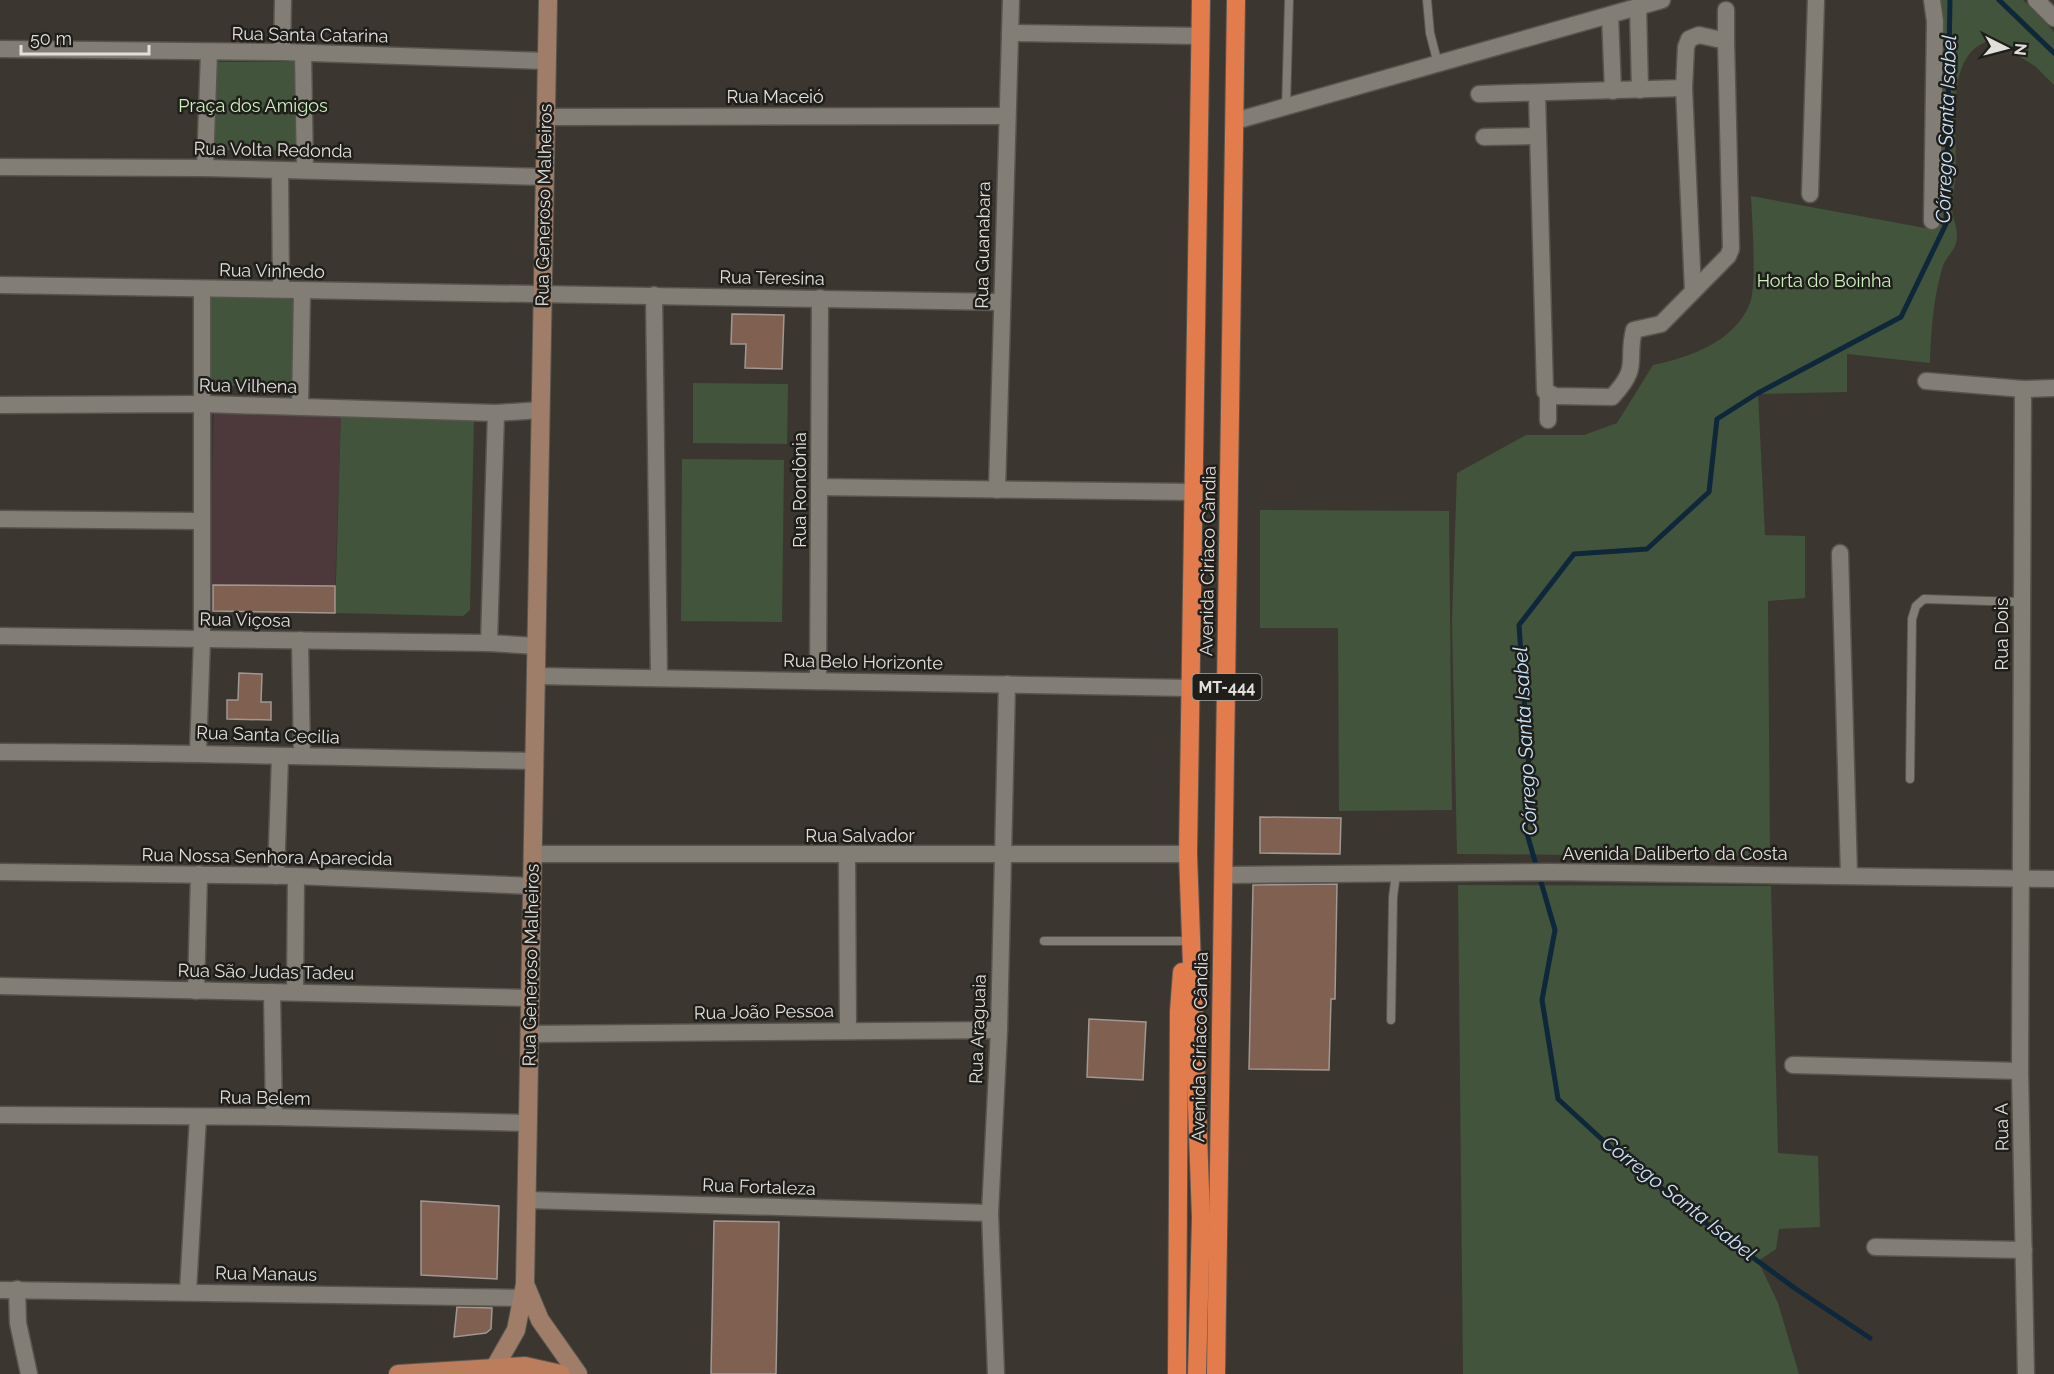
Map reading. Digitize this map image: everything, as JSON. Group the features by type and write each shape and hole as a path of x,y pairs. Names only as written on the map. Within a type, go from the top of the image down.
{"highway":[{"name":"Avenida Ciríaco Cândia","path":"1189,892 1188,687 1201,0"},
{"name":"Avenida Ciríaco Cândia","path":"1216,1374 1236,0"},
{"name":"MT-444","path":"1177,1374 1179,1011 1189,892"},
{"path":"1189,892 1201,1218 1197,1374"}],"main road":[{"path":"398,1374 492,1371 525,1366 561,1374"}],"street":[{"path":"282,52 283,0"},
{"name":"Rua Generoso Malheiros","path":"492,1371 516,1330 526,1294 548,0"},
{"name":"Rua Guanabara","path":"997,490 1005,116 1011,0"},
{"path":"1236,121 1662,0"},
{"path":"1810,194 1816,0"},
{"path":"1932,0 1935,21 1932,221"},
{"path":"2036,0 2054,18"},
{"path":"1638,7 1640,90"},
{"path":"1548,395 1612,397 1621,387 1633,363 1634,330 1661,324 1731,249 1726,10"},
{"path":"1610,15 1613,91"},
{"path":"1010,33 1200,36"},
{"path":"1693,291 1684,88 1686,47 1689,39 1699,35 1726,41"},
{"name":"Rua Santa Catarina","path":"0,49 282,52 303,55 547,61"},
{"path":"205,168 208,52"},
{"path":"303,55 305,170"},
{"path":"1479,94 1684,88"},
{"path":"1536,94 1545,391 1548,395 1548,420"},
{"name":"Rua Maceió","path":"546,117 1005,116"},
{"path":"1484,137 1538,136"},
{"name":"Rua Volta Redonda","path":"0,167 205,168 545,177"},
{"path":"280,170 281,289"},
{"name":"Rua Vinhedo","path":"0,285 543,294"},
{"path":"198,752 202,639 202,289"},
{"path":"300,407 302,291"},
{"name":"Rua Teresina","path":"543,294 1002,302"},
{"path":"654,295 659,678"},
{"name":"Rua Rondônia","path":"818,681 820,298"},
{"path":"1926,381 2023,389 2054,388"},
{"name":"Rua Dois","path":"2020,879 2023,389"},
{"name":"Rua Vilhena","path":"0,405 203,404 496,413"},
{"path":"537,646 489,643 496,413 541,410"},
{"path":"819,487 1192,492"},
{"path":"0,519 201,521"},
{"path":"1840,553 1849,875"},
{"name":"Rua Viçosa","path":"0,636 489,643"},
{"path":"300,640 302,756"},
{"name":"Rua Belo Horizonte","path":"536,676 1188,687"},
{"name":"Rua Araguaia","path":"996,1374 998,1362 990,1213 999,1030 1007,684"},
{"name":"Rua Santa Cecilia","path":"0,752 198,752 280,757 534,761"},
{"path":"276,876 280,757"},
{"name":"Rua Salvador","path":"533,854 847,856 1188,854"},
{"path":"847,856 848,1031"},
{"name":"Rua Nossa Senhora Aparecida","path":"0,872 296,876 532,886"},
{"name":"Avenida Daliberto da Costa","path":"1224,874 1551,872 2054,879"},
{"path":"196,990 199,874"},
{"path":"295,992 296,876"},
{"name":"Rua A","path":"2020,879 2020,1071 2026,1374"},
{"name":"Rua São Judas Tadeu","path":"0,986 531,998"},
{"path":"272,992 274,1117"},
{"name":"Rua João Pessoa","path":"530,1034 999,1030"},
{"path":"1792,1065 2020,1071"},
{"name":"Rua Belem","path":"0,1116 274,1117 528,1123"},
{"path":"188,1292 198,1117"},
{"name":"Rua Fortaleza","path":"527,1200 990,1213"},
{"path":"1875,1247 2024,1250"},
{"path":"17,1289 18,1323 29,1374"},
{"name":"Rua Manaus","path":"0,1290 526,1294"},
{"path":"526,1294 540,1320 578,1374"}],"lane":[{"path":"1286,108 1289,0"},
{"path":"1427,0 1430,33 1438,65"},
{"path":"1910,779 1912,618 1916,606 1923,599 2021,602"},
{"path":"1391,1020 1393,897 1396,874"},
{"path":"1044,941 1185,941"}],"shaded area":[{"path":"214,414 341,414 335,586 209,585"}],"green space":[{"name":"Horta do Boinha","path":"1941,0 2023,0 2054,32 2054,85 2035,66 1993,40 1977,47 1966,59 1956,94 1956,168 1952,209 1957,236 1953,250 1944,264 1936,293 1930,363 1847,354 1847,392 1758,394 1765,535 1805,536 1805,598 1768,601 1770,856 1457,854 1452,622 1457,473 1526,435 1584,435 1617,423 1653,365 1710,346 1734,328 1743,317 1752,294 1754,251 1751,196 1936,230 1941,193"},
{"name":"Praça dos Amigos","path":"210,62 298,62 296,150 207,150"},
{"path":"208,291 294,297 293,386 208,386"},
{"path":"693,383 788,384 787,444 693,443"},
{"path":"341,414 474,417 470,610 463,616 335,613"},
{"path":"682,459 784,460 782,622 681,621"},
{"path":"1260,510 1449,511 1452,810 1339,811 1338,628 1260,628"},
{"path":"1458,885 1771,886 1778,1153 1818,1156 1820,1227 1779,1229 1776,1249 1758,1261 1778,1303 1799,1374 1463,1374"}],"building":[{"path":"732,314 784,315 782,369 745,368 746,344 731,344"},
{"path":"213,585 335,586 335,613 213,611"},
{"path":"239,673 262,674 261,702 271,702 271,720 227,719 227,700 238,700"},
{"path":"1260,817 1341,818 1340,854 1260,853"},
{"path":"1337,884 1335,999 1331,999 1329,1070 1249,1069 1253,885"},
{"path":"1089,1019 1146,1022 1143,1080 1087,1077"},
{"path":"421,1201 499,1206 497,1279 421,1275"},
{"path":"714,1221 779,1222 776,1374 711,1374"},
{"path":"457,1307 492,1308 491,1329 486,1333 454,1337"}],"waterway":[{"name":"Córrego Santa Isabel","path":"1870,1338 1796,1289 1711,1227 1619,1155 1558,1099 1542,1000 1555,930 1525,827 1531,798 1519,625 1574,554 1647,549 1709,492 1717,419 1758,393 1901,317 1946,224 1950,0"},
{"name":"Córrego Santa Isabel","path":"1999,0 2054,53"}]}
